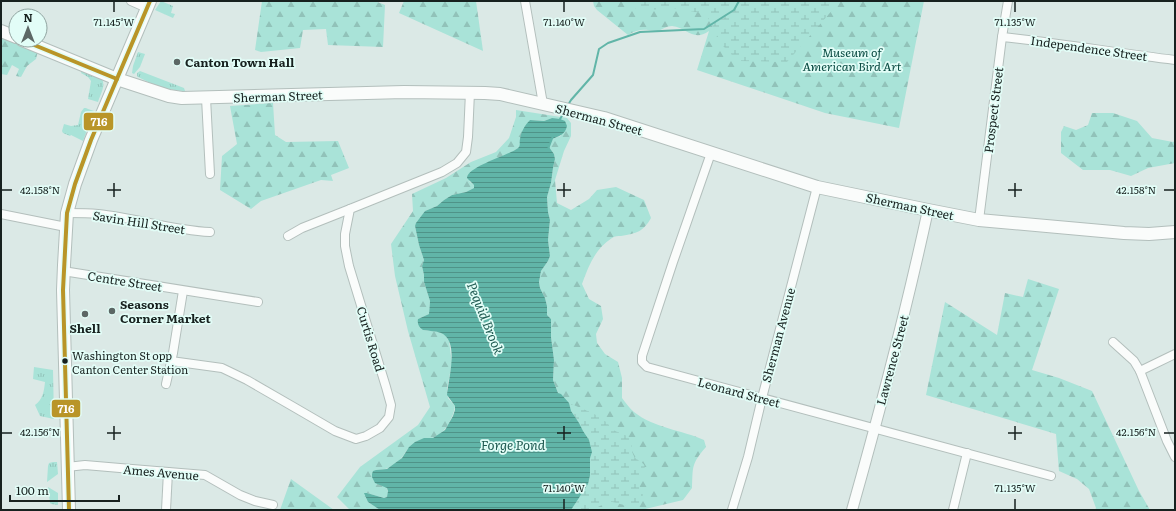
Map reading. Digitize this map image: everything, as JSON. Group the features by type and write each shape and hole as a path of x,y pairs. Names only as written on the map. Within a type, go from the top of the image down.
{"main road":[{"path":"69,510 63,271 67,214 75,184 91,140 149,4"},
{"name":"Sherman Street","path":"42,48 118,79 169,96 182,98 385,93 470,92 500,94 604,118 817,187 928,210 979,220 1124,233 1149,234 1175,232"}],"street":[{"path":"131,1 149,4"},
{"path":"525,1 543,104"},
{"name":"Prospect Street","path":"979,220 1002,37 1008,1"},
{"name":"Independence Street","path":"1002,37 1055,43 1128,55 1175,60"},
{"path":"288,236 302,228 442,172 457,163 466,152 470,92"},
{"path":"206,98 210,174"},
{"name":"Leonard Street","path":"711,153 670,269 642,356 642,362 647,367 712,386 762,398 1051,476"},
{"name":"Sherman Avenue","path":"733,508 748,457 817,187"},
{"name":"Curtis Road","path":"171,360 222,368 297,408 335,432 356,439 366,436 380,428 389,417 390,405 386,387 349,266 345,246 345,234 350,209"},
{"name":"Lawrence Street","path":"852,510 912,282 928,210"},
{"path":"1,214 66,227"},
{"name":"Savin Hill Street","path":"67,214 96,214 114,216 197,232 210,232"},
{"name":"Centre Street","path":"63,271 258,302"},
{"path":"166,384 183,291"},
{"path":"1113,342 1134,361 1140,371 1167,441 1175,457"},
{"path":"1140,371 1175,354"},
{"path":"953,510 967,453"},
{"name":"Ames Avenue","path":"67,467 85,465 204,475 240,495 255,501 273,505"},
{"path":"166,510 168,472"}],"green space":[{"path":"161,1 173,6 171,13 175,14 173,18 155,10"},
{"path":"262,1 375,1 385,5 383,47 328,45 326,29 303,30 300,48 261,52 255,50"},
{"path":"404,1 476,1 483,51 399,13"},
{"name":"Museum of American Bird Art","path":"593,1 924,1 899,128 825,113 697,70 709,31 703,34 694,35 678,27 672,26 658,31 635,31 628,35 597,10"},
{"path":"629,1 835,1 835,7 787,62 738,61 722,45 706,14 673,8 638,11"},
{"path":"1,36 8,39 8,48 31,48 38,51 36,59 27,66 21,77 16,76 19,69 12,65 7,75 1,74"},
{"path":"138,52 145,54 140,67 134,74 132,73 133,66"},
{"path":"82,70 102,79 103,88 98,102 88,99 91,81 88,77 81,73"},
{"path":"140,71 184,88 185,91 161,87 149,82 137,76 137,73"},
{"path":"273,103 275,135 286,142 338,141 349,168 331,175 333,181 321,180 261,201 251,209 220,190 222,156 237,144 230,106"},
{"path":"84,108 94,111 83,141 63,133 62,131 64,124 71,126 78,125 81,112"},
{"path":"516,110 567,118 571,123 571,136 564,151 555,180 557,203 571,210 589,199 597,190 616,187 644,200 651,218 648,223 639,231 614,237 606,242 593,258 582,284 589,299 601,306 603,319 596,334 597,343 605,354 618,362 622,378 622,398 626,404 634,412 650,422 704,440 706,447 695,462 692,475 692,488 683,500 641,510 571,510 577,499 558,393 553,380 554,360 551,337 551,319 547,315 547,306 539,282 541,271 550,256 548,240 550,220 547,197 555,159 554,154 549,147 551,139 561,136 552,118 544,121 530,120 520,140 520,146 518,148 469,181 474,185 474,188 466,192 452,195 437,206 425,211 415,226 424,260 422,266 424,282 430,301 429,314 418,319 423,330 440,332 445,335 449,341 452,363 447,389 448,398 455,406 454,411 449,423 441,433 410,447 391,467 376,470 387,486 387,497 384,498 367,493 368,502 380,510 350,510 337,497 360,467 418,425 430,407 408,331 395,276 391,244 413,211 412,194 446,178 471,162 496,152 509,138 516,117"},
{"path":"1092,113 1113,113 1137,121 1152,138 1173,142 1175,141 1175,163 1148,168 1131,176 1110,170 1083,170 1061,153 1061,132 1064,126 1076,130 1088,125"},
{"path":"1028,279 1059,289 1032,370 1059,378 1092,391 1139,491 1150,510 1095,510 1096,508 1089,489 1077,479 1059,471 1056,434 926,395 945,302 997,335 1005,293 1023,297"},
{"path":"34,367 53,370 54,419 40,416 35,405 38,403 44,392 45,382 33,379"},
{"path":"569,403 602,418 615,431 624,434 631,440 634,456 645,466 638,482 643,495 639,503 632,506 612,502 606,503 592,510 571,510 585,489 589,480 591,448 587,437 582,431 571,410"},
{"path":"57,462 58,474 47,482 48,466 49,463"},
{"path":"291,479 334,510 280,510"},
{"path":"48,487 58,493 58,505 50,503"}],"water":[{"name":"Forge Pond","path":"552,118 565,121 567,126 563,133 552,139 549,147 554,154 555,159 547,197 550,220 548,240 550,256 541,271 539,282 547,306 547,315 551,319 551,337 554,360 553,380 558,393 561,394 569,403 571,411 589,440 592,452 590,458 590,475 588,484 571,510 380,510 368,502 364,493 384,498 387,497 387,488 375,483 372,477 373,471 387,469 402,458 409,447 415,442 424,438 433,438 445,430 455,410 455,406 447,395 451,371 452,352 447,337 435,331 423,330 418,324 418,319 429,314 430,301 424,282 422,266 424,260 419,245 415,226 416,223 425,211 437,206 452,195 466,192 474,188 474,185 467,178 469,174 481,165 518,148 522,131 530,120 544,121"}],"waterway":[{"name":"Pequid Brook","path":"568,105 593,75 599,49 608,43 640,32 704,29 734,10 739,1"},
{"name":"Pequid Brook","path":"559,121 564,112"},
{"name":"Pequid Brook","path":"548,149 553,136"}],"transit line":[{"name":"716","path":"69,510 63,290 67,213 75,184 91,140 150,1"},
{"name":"716","path":"41,48 117,79"}],"place":[{"name":"Canton Town Hall","path":"177,62"},
{"name":"Seasons Corner Market","path":"112,311"},
{"name":"Shell","path":"85,314"},
{"name":"Washington St opp Canton Center Station","path":"65,361"}]}
